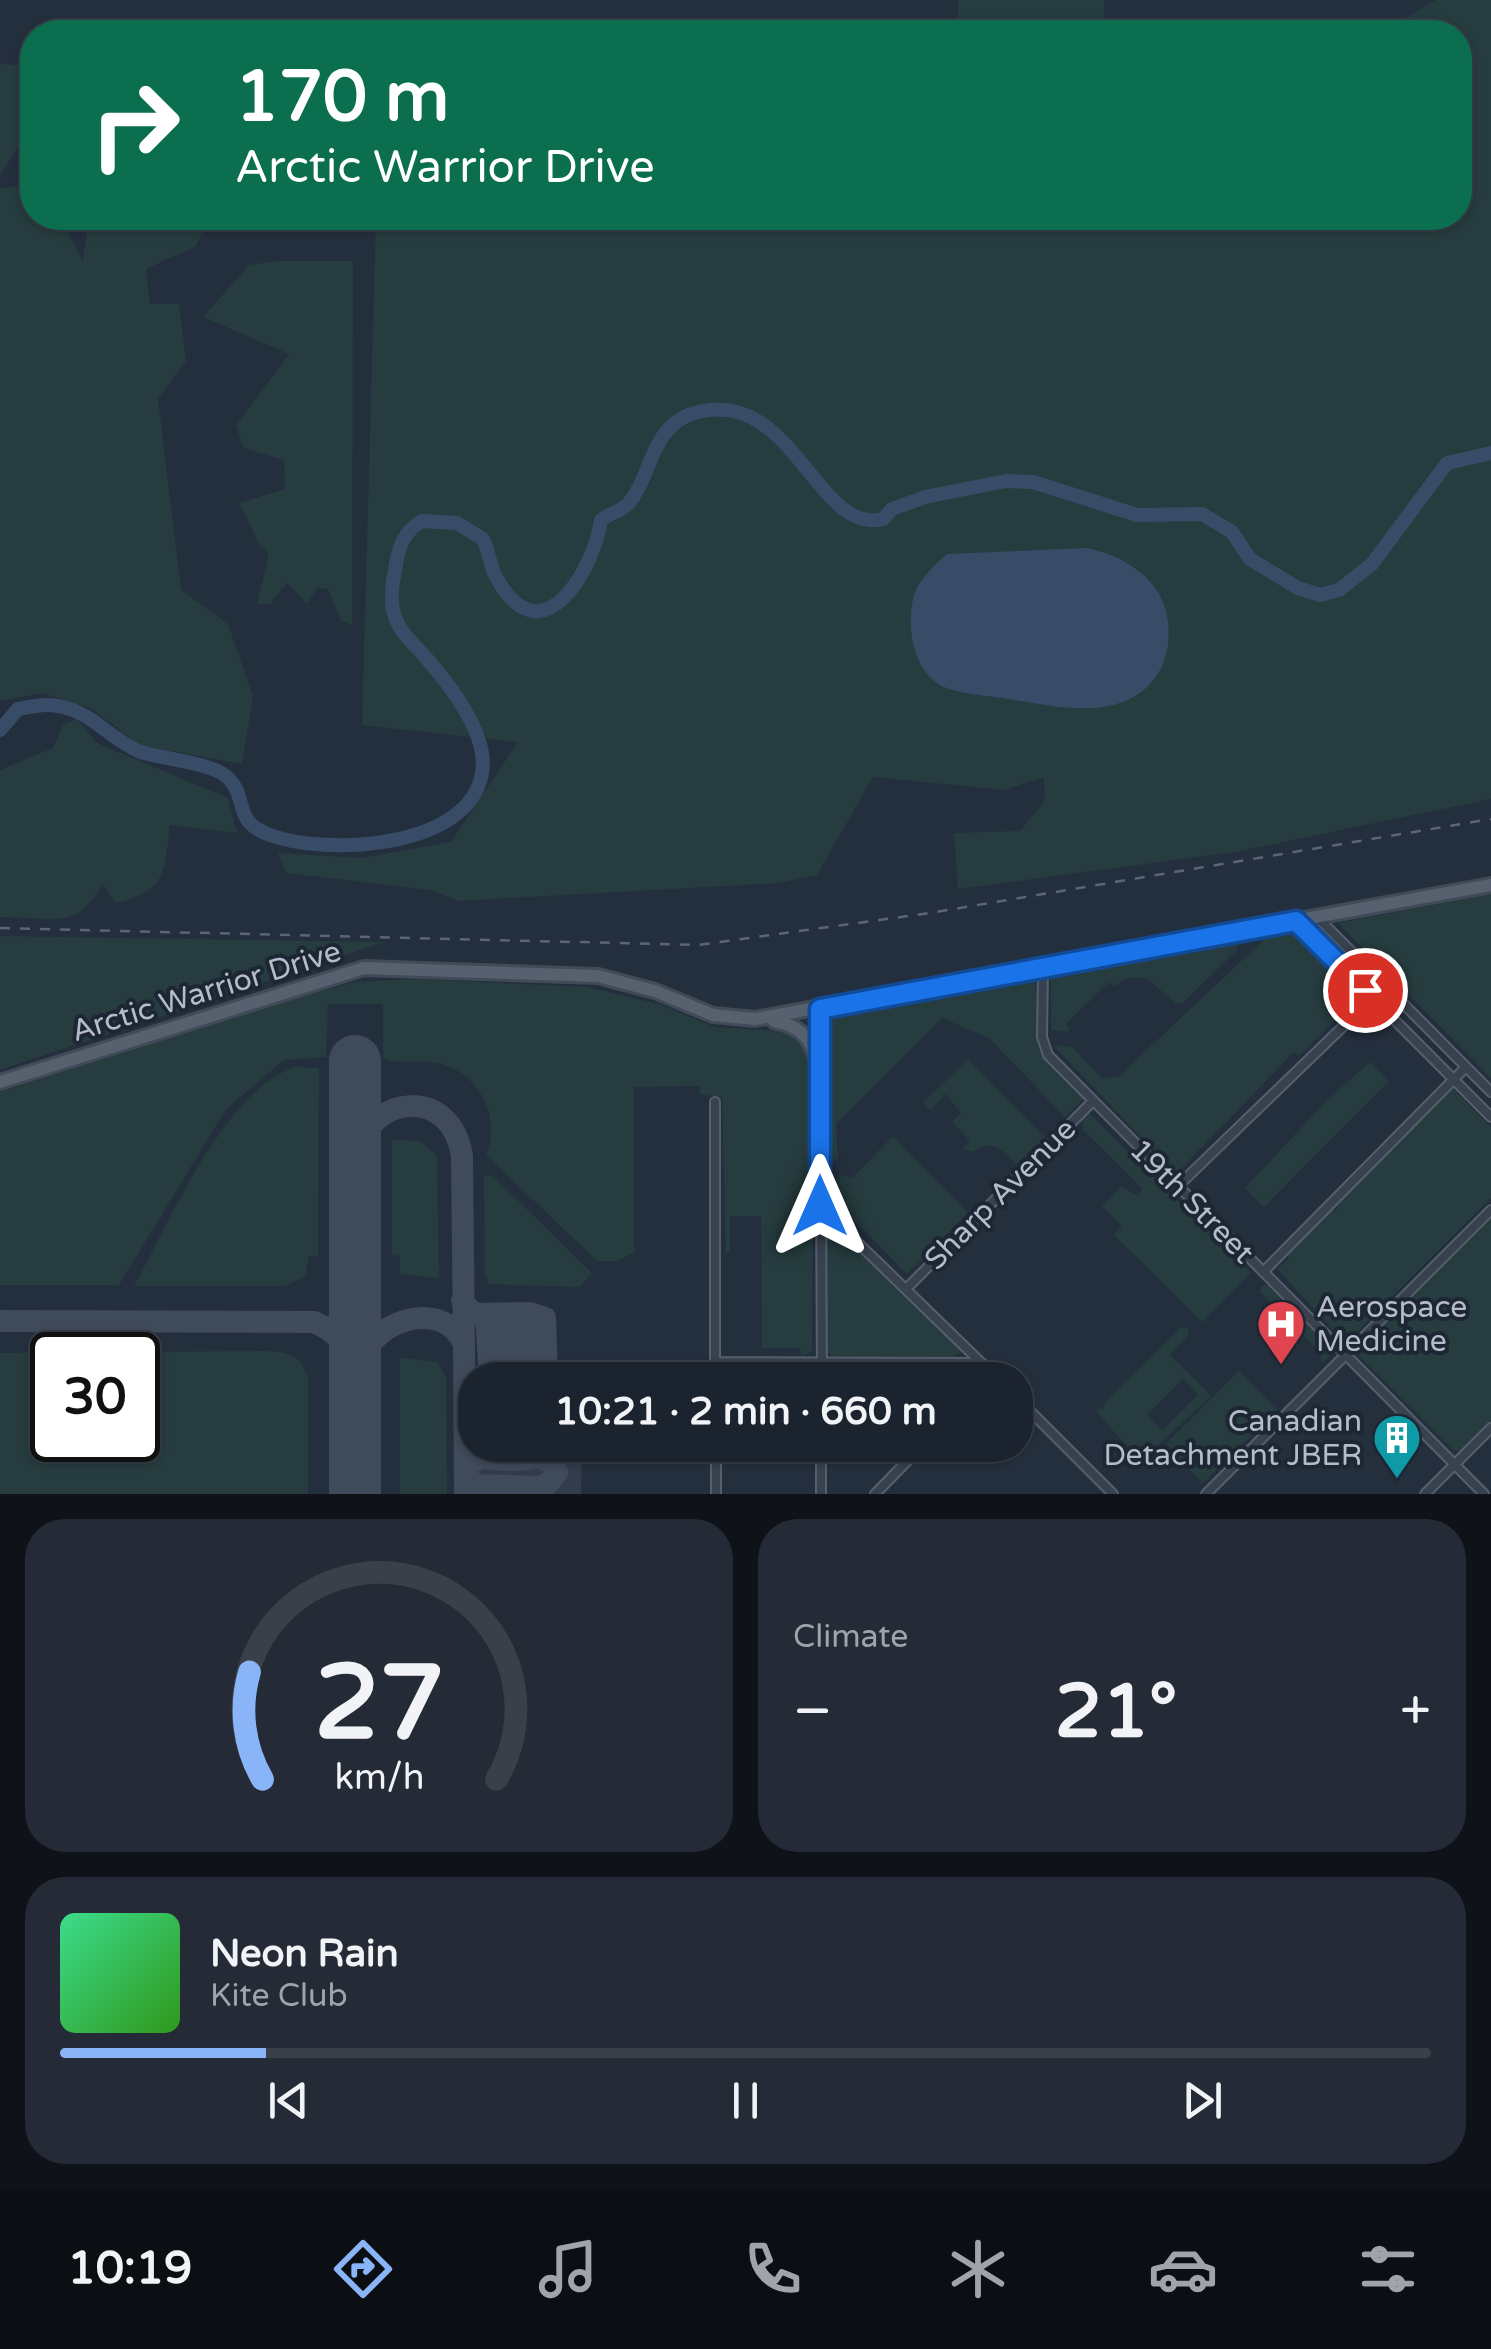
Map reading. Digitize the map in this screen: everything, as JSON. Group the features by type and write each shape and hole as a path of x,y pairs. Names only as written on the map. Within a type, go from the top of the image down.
{"main road":[{"name":"Arctic Warrior Drive","path":"0,1082 364,968 587,974 645,987 712,1015 756,1019 1491,885"},
{"path":"756,1019 794,1026 806,1035 821,1072"}],"street":[{"path":"1318,917 1491,1092"},
{"path":"1296,921 1491,1117"},
{"name":"19th Street","path":"1043,968 1045,1051 1483,1494"},
{"path":"1178,1186 1386,985"},
{"path":"820,1009 822,1362"},
{"path":"1263,1272 1466,1067"},
{"path":"715,1102 715,1362"},
{"name":"Sharp Avenue","path":"908,1288 1093,1102"},
{"path":"820,1206 981,1362"},
{"path":"1206,1494 1491,1210"},
{"path":"1033,1414 1113,1494"},
{"path":"1425,1494 1491,1428"},
{"path":"716,1462 716,1494"},
{"path":"820,1494 821,1462"},
{"path":"875,1494 906,1462"},
{"path":"1483,1494 1491,1486"}],"shaded area":[{"path":"471,1462 582,1462 581,1494 471,1494"}],"green space":[{"path":"958,0 1104,0 1104,20 958,20"},
{"path":"1436,0 1491,0 1491,799 1235,852 958,889 954,833 1020,831 1045,800 1044,777 1004,790 873,777 817,875 779,883 458,901 430,890 286,873 278,853 362,858 451,842 518,742 362,725 376,230 1472,230 1472,20 1402,20"},
{"path":"0,64 20,65 20,144 0,175"},
{"path":"20,186 20,230 66,230 83,261 87,230 203,230 196,246 146,269 150,304 179,304 186,361 158,399 181,590 228,624 253,696 242,764 139,745 92,709 43,693 0,701 0,189"},
{"path":"353,261 352,625 341,621 328,589 317,588 307,604 287,583 270,604 257,604 269,553 259,544 239,503 285,489 284,460 243,448 236,425 289,354 203,317 249,265"},
{"path":"77,719 97,743 228,798 237,833 170,825 164,867 146,892 116,903 102,884 93,899 72,916 0,917 0,770 53,748 63,725"},
{"path":"1491,894 1491,1078 1338,923"},
{"path":"1293,930 1360,995 1299,1056 1294,1052 1176,1174 1053,1045 1072,1047 1102,1078 1118,1077 1269,935"},
{"path":"0,936 384,942 0,1070"},
{"path":"1239,943 1236,951 1183,1003 1176,1004 1147,978 1129,978 1114,986 1109,982 1066,1024 1070,1030 1051,1030 1051,975"},
{"path":"1035,978 1039,1050 1083,1099 1065,1117 989,1038 942,1018 836,1124 838,1159 830,1163 829,1033 835,1016"},
{"path":"414,979 587,987 659,1004 715,1027 795,1032 814,1060 812,1351 801,1357 800,1348 762,1348 761,1216 730,1216 730,1253 726,1253 722,1098 700,1094 699,1086 634,1087 634,1253 616,1261 597,1261 486,1155 490,1141 489,1112 465,1076 438,1063 383,1058 383,1004 328,1004 326,1057 284,1060 226,1109 119,1285 0,1285 0,1092 298,997 355,982"},
{"path":"968,1059 1045,1137 1017,1165 997,1147 986,1146 972,1152 962,1149 970,1141 952,1122 961,1113 946,1094 930,1110 923,1103"},
{"path":"1370,1062 1389,1081 1264,1207 1245,1188 1329,1098"},
{"path":"296,1067 319,1068 318,1256 309,1256 305,1276 286,1286 134,1286 181,1195 223,1129 270,1080"},
{"path":"1453,1089 1491,1127 1491,1198 1349,1340 1343,1340 1277,1269 1289,1258 1286,1255 1333,1209 1336,1211 1340,1202"},
{"path":"1089,1113 1251,1273 1202,1322 1114,1235 1122,1227 1102,1206 1121,1187 1137,1195 1143,1189 1083,1130 1082,1120"},
{"path":"893,1136 968,1213 907,1274 836,1202 829,1188 841,1174 852,1178"},
{"path":"392,1140 420,1141 437,1156 439,1278 400,1274 400,1256 392,1255"},
{"path":"484,1175 493,1176 592,1273 580,1287 489,1284 485,1275"},
{"path":"1491,1219 1491,1423 1462,1452 1453,1450 1359,1356 1359,1350"},
{"path":"831,1224 957,1344 960,1353 953,1357 831,1356 827,1352 827,1232"},
{"path":"1262,1285 1270,1285 1335,1350 1323,1363 1319,1358 1322,1354 1260,1292"},
{"path":"1181,1327 1188,1329 1188,1336 1170,1355 1211,1396 1141,1461 1096,1412 1100,1407 1103,1410 1105,1402","holes":["1183,1379 1198,1395 1162,1431 1147,1415"]},
{"path":"268,1351 290,1355 303,1366 308,1380 308,1494 0,1494 0,1353 30,1353 30,1462 160,1462 160,1352"},
{"path":"400,1358 437,1362 446,1377 447,1494 400,1494"},
{"path":"1239,1371 1277,1410 1203,1483 1165,1445"}],"water":[{"path":"1087,548 1136,569 1161,598 1168,626 1167,649 1160,670 1147,687 1130,699 1111,705 1070,708 955,691 940,685 923,669 911,632 914,595 947,554"}],"waterway":[{"path":"0,730 18,709 52,705 74,710 141,752 221,773 234,786 250,823 270,835 294,841 358,845 424,832 452,818 472,798 482,773 483,758 466,712 395,617 394,577 407,534 422,521 457,523 483,539 496,577 513,601 530,610 547,609 576,583 588,563 601,520 628,504 664,434 690,414 710,410 740,413 764,425 841,507 861,519 883,519 892,509 925,497 1006,481 1033,482 1137,515 1202,514 1232,532 1250,559 1298,588 1320,595 1339,590 1372,564 1447,463 1491,453"}],"taxiway":[{"path":"355,1156 377,1119 411,1106 428,1109 443,1118 455,1134 462,1156 464,1345"},
{"path":"462,1301 474,1314 530,1313 545,1318 546,1362"},
{"path":"513,1313 527,1324 528,1362"},
{"path":"486,1314 489,1362"},
{"path":"494,1314 507,1322 508,1362"},
{"path":"356,1378 362,1357 388,1328 423,1318 440,1321 454,1330 464,1345 465,1494"},
{"path":"0,1321 314,1322 342,1343 355,1376"},
{"path":"471,1462 465,1473 475,1485 539,1487 549,1483 557,1472 550,1462"}],"runway":[{"path":"355,1061 355,1494"}],"railway":[{"path":"0,928 698,945 930,913 1491,819"}],"place":[{"name":"Aerospace Medicine","path":"1281,1366"},
{"name":"Canadian Detachment JBER","path":"1397,1480"}],"route":[{"path":"820,1206 820,1009 1296,921 1365,990"}]}
